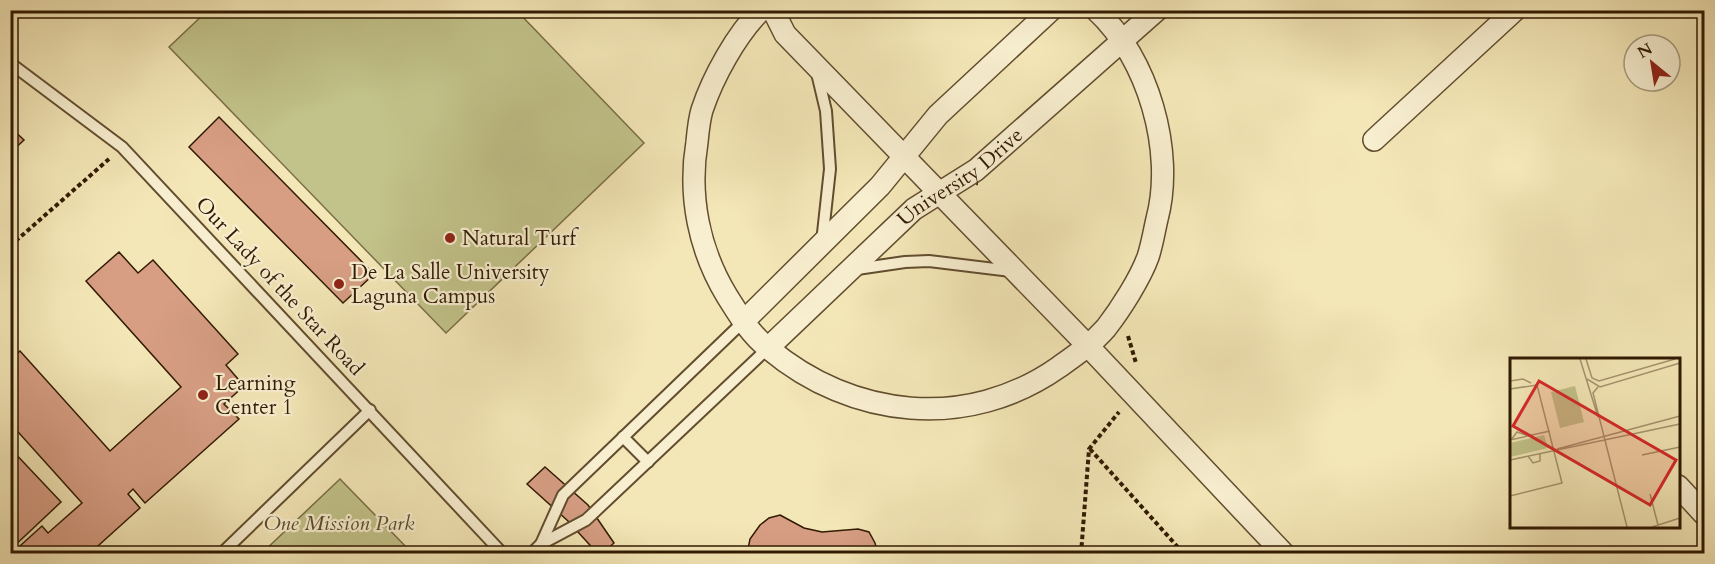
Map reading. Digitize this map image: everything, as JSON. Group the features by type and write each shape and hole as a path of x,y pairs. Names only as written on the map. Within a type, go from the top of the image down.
{"street":[{"path":"773,10 785,34"},
{"name":"University Drive","path":"743,322 880,186 938,115 1051,10"},
{"path":"1096,10 1123,42 1149,92 1162,148 1161,204 1147,259 1120,309 1088,346 1037,382 983,403 926,410 868,403 815,381 768,348 743,322 714,274 697,221 693,166 701,111 723,60 752,14 785,34 815,64 1088,346 1284,554"},
{"name":"University Drive","path":"768,348 914,209 976,170 1157,10"},
{"path":"1374,140 1515,10"},
{"path":"1679,488 1704,514"}],"lane":[{"name":"Our Lady of the Star Road","path":"10,63 122,147 503,554"},
{"path":"815,64 829,134 830,169 822,244"},
{"path":"850,270 929,261 1016,271"},
{"path":"541,544 563,495 743,322"},
{"path":"531,554 541,544 586,520 768,348"},
{"path":"221,554 370,410"},
{"path":"623,437 648,462"}],"path":[{"path":"10,246 122,147"},
{"path":"1081,554 1089,449 1134,395"},
{"path":"1089,449 1184,554"}],"green space":[{"name":"Natural Turf","path":"207,11 517,11 644,143 446,333 169,47"},
{"name":"One Mission Park","path":"340,479 412,553 262,553"}],"building":[{"path":"219,117 374,274 343,303 189,147"},
{"path":"10,127 24,140 10,153"},
{"name":"Learning Center 1","path":"119,252 138,273 153,260 238,354 226,365 244,386 224,404 239,419 145,503 133,489 128,494 140,508 89,554 11,554 42,526 48,533 82,503 10,423 10,360 20,351 110,451 181,387 86,281"},
{"path":"10,448 61,502 10,550"},
{"path":"545,467 588,505 614,543 602,554 598,554 568,521 527,484"},
{"path":"780,515 804,528 822,532 858,529 869,532 878,554 747,554 750,539 760,525 769,518"}],"place":[{"name":"Natural Turf","path":"450,238"},
{"name":"De La Salle University Laguna Campus","path":"339,284"},
{"name":"Learning Center 1","path":"203,395"}]}
